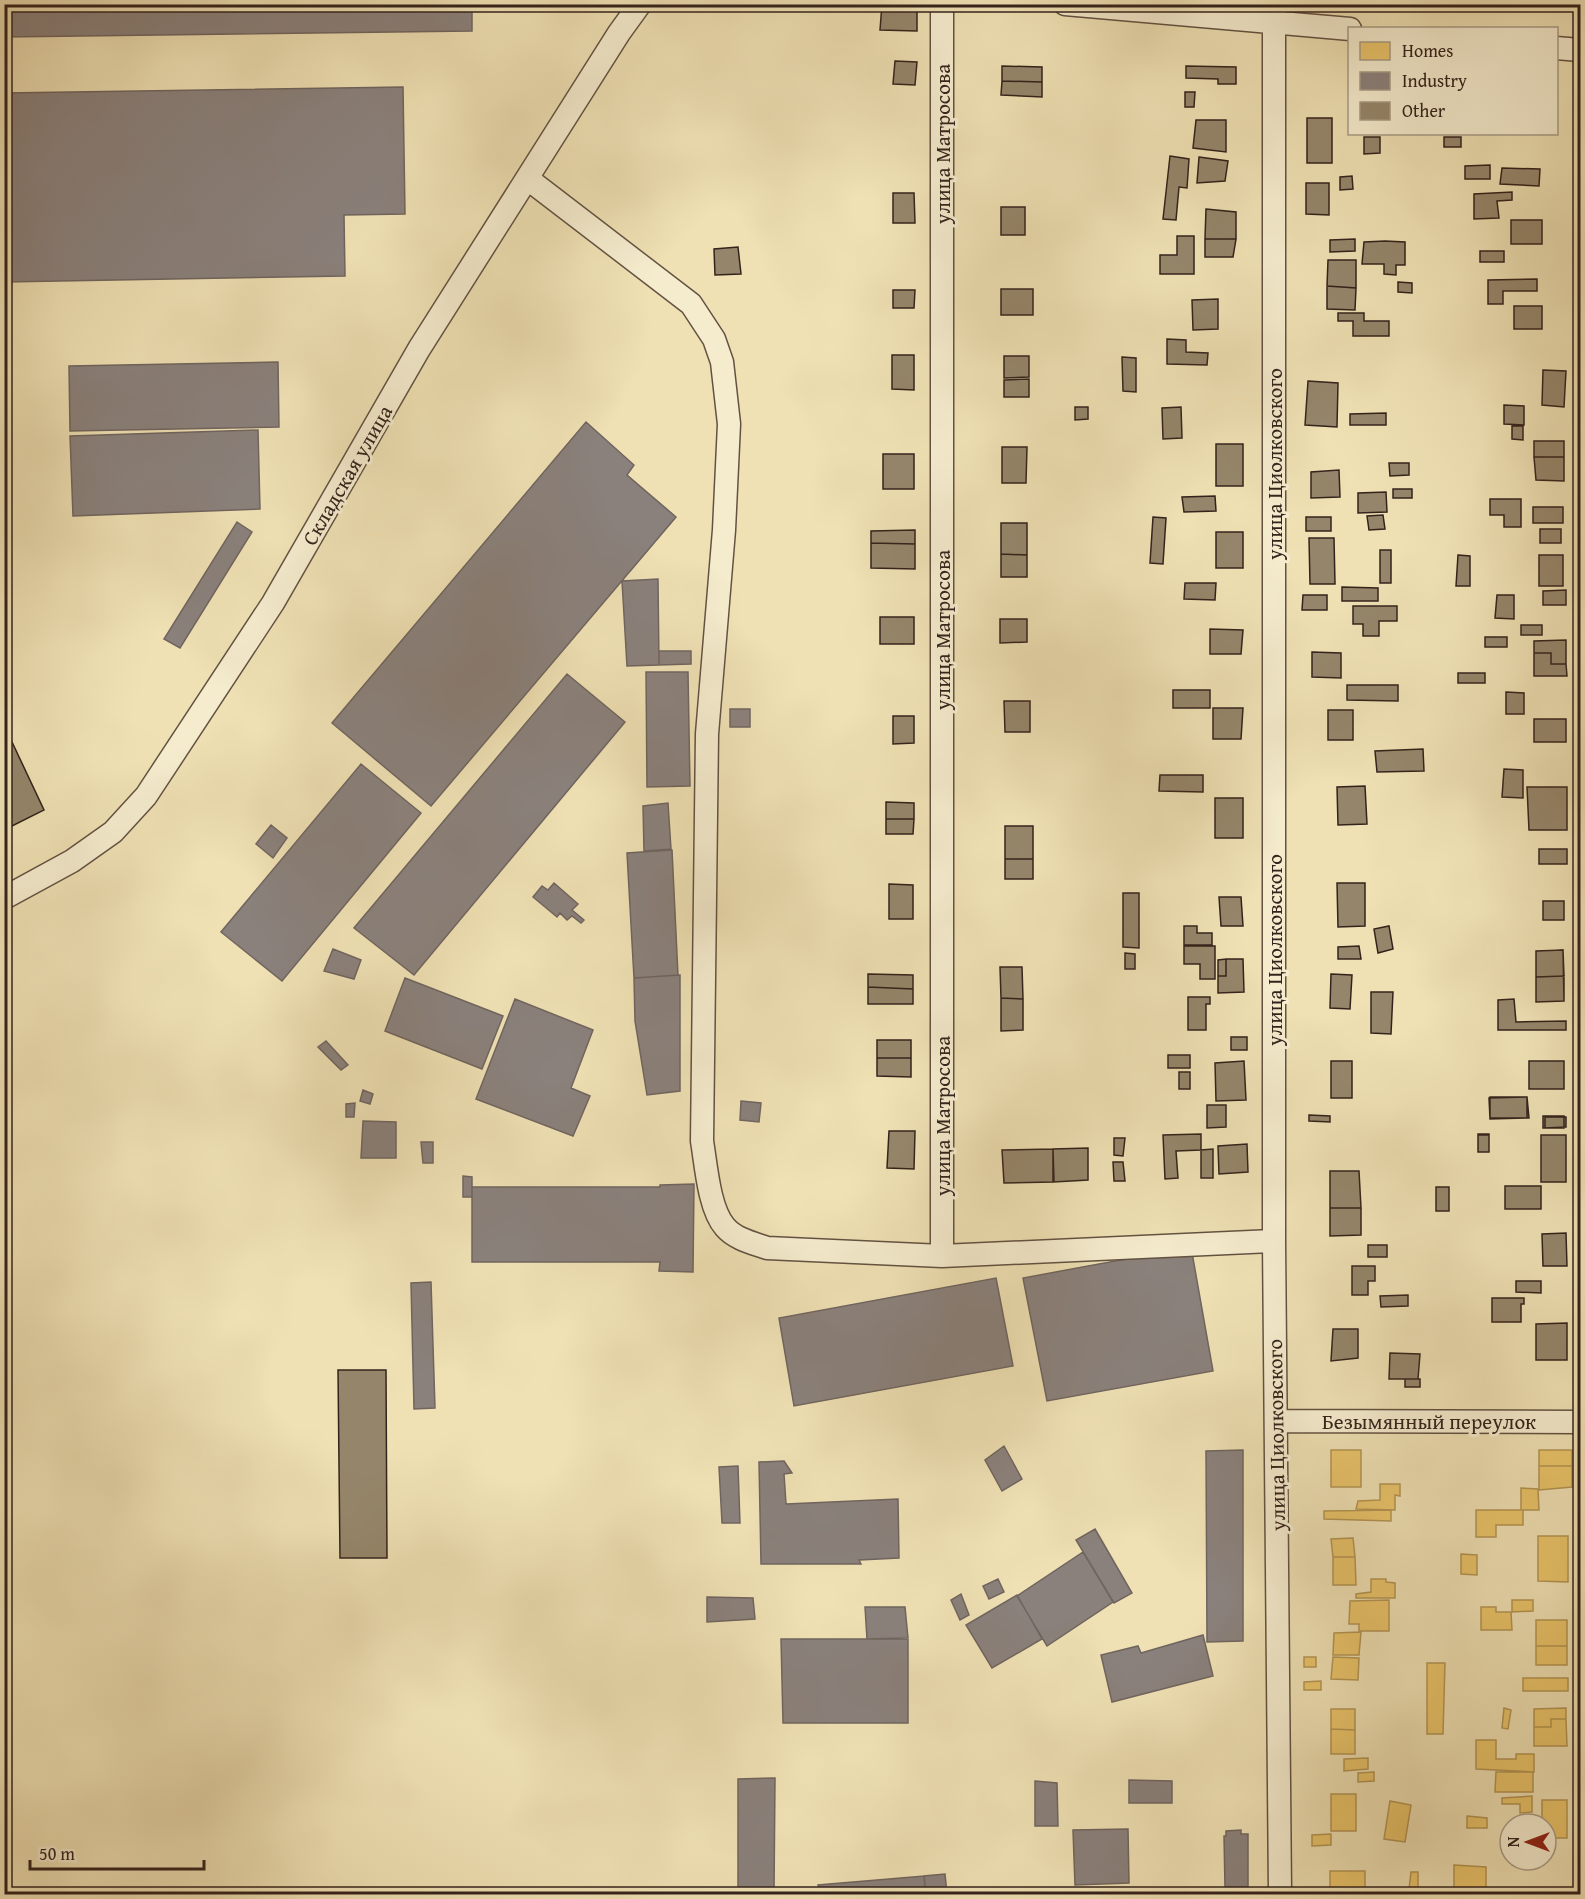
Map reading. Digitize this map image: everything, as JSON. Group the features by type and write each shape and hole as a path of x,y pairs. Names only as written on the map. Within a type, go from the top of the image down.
{"street":[{"name":"Складская улица","path":"4,898 72,861 113,832 146,796 273,603 419,349 618,33 640,4"},
{"name":"улица Матросова","path":"942,4 942,1256"},
{"path":"1065,4 1274,13 1348,29"},
{"name":"улица Циолковского","path":"1274,13 1274,1241 1281,1894"},
{"path":"1558,48 1581,50"},
{"path":"528,179 691,304 714,339 722,362 729,424 724,530 707,734 702,1141 712,1196 725,1227 743,1240 767,1248 942,1256 1274,1241"},
{"name":"Безымянный переулок","path":"1277,1420 1581,1422"}],"building: Homes":[{"path":"1331,1450 1361,1450 1361,1487 1331,1487"},
{"path":"1539,1450 1572,1450 1572,1466 1539,1466"},
{"path":"1539,1466 1572,1466 1572,1487 1539,1490"},
{"path":"1380,1484 1400,1484 1400,1496 1395,1495 1395,1510 1356,1509 1358,1501 1380,1500"},
{"path":"1521,1488 1538,1489 1539,1510 1521,1510"},
{"path":"1391,1510 1391,1521 1324,1519 1324,1511"},
{"path":"1476,1510 1523,1510 1523,1525 1496,1525 1496,1537 1476,1537"},
{"path":"1538,1536 1568,1536 1568,1582 1538,1581"},
{"path":"1353,1538 1355,1557 1333,1557 1331,1539"},
{"path":"1461,1554 1477,1555 1477,1575 1461,1574"},
{"path":"1333,1557 1355,1557 1356,1585 1333,1585"},
{"path":"1371,1579 1386,1579 1386,1582 1395,1583 1395,1598 1356,1598 1356,1594 1371,1592"},
{"path":"1389,1600 1389,1631 1359,1631 1359,1624 1349,1624 1350,1601"},
{"path":"1512,1600 1533,1600 1533,1611 1512,1612"},
{"path":"1481,1607 1496,1607 1496,1612 1511,1612 1512,1630 1481,1630"},
{"path":"1536,1620 1567,1620 1567,1646 1536,1646"},
{"path":"1361,1632 1359,1655 1333,1655 1334,1633"},
{"path":"1536,1646 1567,1646 1567,1665 1536,1665"},
{"path":"1304,1657 1316,1657 1316,1667 1304,1667"},
{"path":"1333,1657 1359,1658 1358,1680 1331,1679"},
{"path":"1427,1663 1445,1663 1443,1734 1427,1734"},
{"path":"1523,1678 1568,1678 1568,1691 1523,1691"},
{"path":"1321,1681 1321,1690 1304,1690 1304,1682"},
{"path":"1504,1708 1511,1710 1508,1729 1502,1728"},
{"path":"1566,1708 1566,1719 1551,1719 1551,1727 1534,1727 1534,1709"},
{"path":"1331,1709 1355,1709 1355,1730 1331,1729"},
{"path":"1551,1719 1566,1719 1567,1746 1534,1746 1534,1727 1551,1727"},
{"path":"1331,1729 1355,1730 1355,1754 1331,1754"},
{"path":"1476,1740 1496,1740 1496,1759 1516,1759 1516,1754 1534,1754 1534,1772 1476,1769"},
{"path":"1368,1758 1368,1769 1344,1771 1344,1759"},
{"path":"1374,1772 1374,1781 1358,1782 1358,1773"},
{"path":"1496,1772 1533,1772 1533,1792 1495,1792"},
{"path":"1331,1794 1356,1794 1356,1831 1331,1831"},
{"path":"1532,1796 1532,1812 1520,1812 1520,1804 1502,1804 1502,1798"},
{"path":"1542,1800 1567,1800 1567,1838 1558,1838 1558,1812 1542,1812"},
{"path":"1390,1801 1411,1805 1405,1842 1384,1839"},
{"path":"1467,1816 1487,1818 1487,1828 1467,1828"},
{"path":"1331,1834 1331,1845 1312,1846 1312,1835"},
{"path":"1454,1865 1486,1867 1486,1894 1454,1894"},
{"path":"1330,1871 1365,1871 1365,1894 1330,1894"},
{"path":"1411,1872 1418,1872 1418,1888 1409,1889"}],"building: Industry":[{"path":"4,4 472,4 472,31 4,37"},
{"path":"403,87 405,214 344,215 345,276 4,282 4,93"},
{"path":"278,362 279,427 70,431 69,366"},
{"path":"586,422 634,465 627,475 676,517 431,806 332,723"},
{"path":"258,430 260,509 73,516 70,436"},
{"path":"237,522 252,532 180,648 164,639"},
{"path":"658,579 659,665 627,666 622,581"},
{"path":"659,651 691,651 691,664 659,665"},
{"path":"646,672 688,672 690,786 647,787"},
{"path":"567,674 625,722 414,975 354,928"},
{"path":"730,709 750,709 750,727 730,727"},
{"path":"361,764 421,813 282,981 221,932"},
{"path":"668,803 671,849 644,851 643,806"},
{"path":"271,825 287,838 273,858 256,844"},
{"path":"672,850 678,975 634,978 627,853"},
{"path":"554,883 578,904 572,910 584,920 581,923 572,916 567,920 560,913 557,917 533,897 542,886 548,890"},
{"path":"333,949 361,960 354,979 324,971"},
{"path":"680,975 680,1091 647,1095 635,1021 634,978"},
{"path":"405,978 503,1016 482,1069 385,1031"},
{"path":"515,999 593,1030 571,1088 590,1096 573,1136 476,1099"},
{"path":"326,1041 348,1065 341,1070 318,1047"},
{"path":"363,1090 373,1094 370,1104 360,1101"},
{"path":"741,1101 761,1103 759,1122 740,1120"},
{"path":"355,1103 354,1117 346,1117 346,1104"},
{"path":"363,1121 396,1122 396,1158 361,1158"},
{"path":"421,1142 433,1142 433,1163 423,1163"},
{"path":"463,1176 472,1177 472,1197 463,1197"},
{"path":"694,1184 693,1272 659,1271 660,1262 472,1262 472,1187 660,1187 660,1185"},
{"path":"1191,1247 1213,1371 1047,1401 1023,1278"},
{"path":"996,1278 1013,1366 794,1406 779,1318"},
{"path":"431,1282 435,1408 414,1409 411,1283"},
{"path":"1004,1446 1022,1479 1002,1491 985,1460"},
{"path":"1243,1450 1243,1641 1207,1642 1206,1451"},
{"path":"784,1461 792,1473 784,1474 786,1504 898,1499 899,1558 859,1560 861,1564 761,1564 759,1462"},
{"path":"738,1466 740,1523 722,1523 719,1467"},
{"path":"1095,1529 1132,1593 1114,1603 1076,1540"},
{"path":"1083,1552 1113,1602 1047,1646 1017,1596"},
{"path":"998,1579 1004,1592 989,1599 983,1586"},
{"path":"961,1594 969,1615 960,1620 951,1600"},
{"path":"1017,1595 1042,1639 992,1668 966,1625"},
{"path":"707,1597 753,1598 755,1619 707,1622"},
{"path":"865,1607 905,1607 908,1638 867,1639"},
{"path":"1203,1635 1213,1676 1112,1702 1101,1655 1138,1646 1141,1653"},
{"path":"781,1639 908,1639 908,1723 783,1723"},
{"path":"775,1778 774,1894 738,1894 738,1779"},
{"path":"1129,1780 1172,1781 1172,1803 1129,1803"},
{"path":"1035,1781 1057,1783 1058,1826 1035,1826"},
{"path":"1128,1829 1129,1883 1075,1885 1073,1830"},
{"path":"1241,1830 1241,1834 1248,1834 1248,1887 1225,1887 1224,1836 1226,1836 1226,1831"},
{"path":"945,1874 947,1894 926,1894 924,1876"},
{"path":"924,1876 926,1894 819,1894 818,1885"}],"building: Other":[{"path":"882,4 917,4 917,31 880,30"},
{"path":"895,61 917,62 915,85 893,84"},
{"path":"1002,66 1042,67 1042,82 1002,81"},
{"path":"1186,66 1236,67 1236,84 1218,84 1218,79 1186,78"},
{"path":"1002,81 1042,82 1042,97 1001,95"},
{"path":"1185,92 1195,92 1194,107 1185,107"},
{"path":"1307,118 1332,118 1332,163 1307,163"},
{"path":"1196,120 1226,120 1226,152 1193,148"},
{"path":"1364,137 1380,137 1380,153 1364,154"},
{"path":"1444,137 1461,137 1461,147 1444,147"},
{"path":"1170,156 1189,159 1187,188 1179,187 1176,220 1163,219"},
{"path":"1199,157 1228,161 1225,181 1197,183"},
{"path":"1490,165 1490,179 1465,179 1465,166"},
{"path":"1502,168 1540,169 1539,186 1500,184"},
{"path":"1352,176 1353,189 1340,190 1340,177"},
{"path":"1306,183 1329,183 1329,215 1306,214"},
{"path":"1512,192 1512,200 1497,201 1499,218 1474,219 1474,194"},
{"path":"893,193 914,193 915,223 893,223"},
{"path":"1001,207 1025,207 1025,235 1001,235"},
{"path":"1206,209 1236,212 1236,239 1205,239"},
{"path":"1511,220 1542,220 1542,244 1511,244"},
{"path":"1177,236 1194,236 1194,274 1160,274 1160,255 1177,255"},
{"path":"1205,239 1236,239 1233,257 1205,257"},
{"path":"1355,239 1355,251 1330,252 1330,240"},
{"path":"1364,242 1405,242 1405,265 1396,265 1396,275 1384,274 1384,264 1362,264"},
{"path":"738,247 741,274 715,275 714,249"},
{"path":"1480,251 1504,251 1504,262 1480,262"},
{"path":"1328,260 1356,260 1356,288 1327,286"},
{"path":"1537,279 1537,291 1503,291 1503,304 1488,304 1488,280"},
{"path":"1398,282 1412,283 1412,293 1398,292"},
{"path":"1327,286 1356,288 1355,310 1327,309"},
{"path":"1001,289 1033,289 1033,315 1001,315"},
{"path":"893,290 915,290 914,308 893,308"},
{"path":"1218,299 1218,329 1193,330 1192,300"},
{"path":"1514,306 1542,306 1542,329 1514,329"},
{"path":"1338,313 1364,313 1364,321 1389,321 1389,336 1353,336 1353,321 1338,321"},
{"path":"1167,339 1186,340 1186,352 1208,353 1207,365 1167,364"},
{"path":"892,355 914,355 914,390 892,389"},
{"path":"1004,356 1029,356 1029,377 1004,378"},
{"path":"1122,357 1136,358 1136,392 1123,391"},
{"path":"1543,370 1566,371 1564,407 1542,405"},
{"path":"1029,379 1029,397 1004,397 1004,380"},
{"path":"1308,381 1338,383 1337,427 1305,425"},
{"path":"1504,405 1524,406 1524,425 1504,424"},
{"path":"1075,407 1088,407 1088,419 1075,420"},
{"path":"1181,407 1182,438 1163,439 1162,408"},
{"path":"1386,413 1386,425 1350,425 1350,414"},
{"path":"1512,426 1523,426 1523,440 1512,439"},
{"path":"1534,441 1564,441 1564,457 1534,457"},
{"path":"1216,444 1243,444 1243,486 1216,486"},
{"path":"1002,447 1027,447 1026,483 1002,483"},
{"path":"883,454 914,454 914,489 883,489"},
{"path":"1534,457 1564,457 1564,481 1536,480"},
{"path":"1389,463 1409,463 1409,475 1390,476"},
{"path":"1339,470 1340,497 1311,498 1311,472"},
{"path":"1393,489 1412,489 1412,498 1393,498"},
{"path":"1386,492 1387,512 1358,513 1358,493"},
{"path":"1215,496 1216,511 1184,512 1182,497"},
{"path":"1490,499 1521,499 1521,527 1504,527 1504,515 1490,515"},
{"path":"1533,507 1563,507 1563,523 1533,523"},
{"path":"1383,515 1385,529 1369,530 1367,516"},
{"path":"1153,517 1166,518 1163,564 1150,563"},
{"path":"1306,517 1331,517 1331,531 1306,531"},
{"path":"1001,523 1027,523 1027,555 1001,554"},
{"path":"1540,529 1561,529 1561,543 1540,543"},
{"path":"915,530 915,544 871,543 871,531"},
{"path":"1216,532 1243,532 1243,568 1216,568"},
{"path":"1309,538 1334,538 1335,584 1310,584"},
{"path":"871,543 915,544 915,569 871,568"},
{"path":"1380,550 1391,550 1391,583 1380,583"},
{"path":"1001,554 1027,555 1027,577 1001,577"},
{"path":"1458,555 1470,556 1470,586 1456,586"},
{"path":"1539,555 1563,555 1563,586 1539,586"},
{"path":"1185,583 1216,583 1215,600 1184,599"},
{"path":"1342,587 1378,588 1378,601 1342,601"},
{"path":"1566,590 1566,605 1543,605 1543,591"},
{"path":"1303,595 1327,595 1327,610 1302,610"},
{"path":"1497,595 1514,595 1514,619 1495,618"},
{"path":"1353,606 1397,606 1397,621 1379,621 1379,636 1363,636 1363,624 1353,624"},
{"path":"880,617 914,617 914,644 880,644"},
{"path":"1000,619 1027,619 1027,642 1000,643"},
{"path":"1521,625 1542,625 1542,635 1521,635"},
{"path":"1210,629 1243,630 1241,654 1210,654"},
{"path":"1485,637 1507,637 1507,647 1485,647"},
{"path":"1566,640 1566,664 1551,664 1551,653 1534,653 1534,641"},
{"path":"1312,652 1341,653 1341,678 1312,677"},
{"path":"1534,653 1551,653 1551,664 1566,664 1567,676 1534,676"},
{"path":"1458,673 1485,673 1485,683 1458,683"},
{"path":"1347,685 1398,685 1398,701 1347,700"},
{"path":"1173,690 1210,690 1210,708 1173,708"},
{"path":"1506,692 1524,693 1524,714 1506,714"},
{"path":"1004,701 1030,701 1030,732 1005,732"},
{"path":"1213,708 1243,708 1241,739 1213,739"},
{"path":"1328,710 1353,710 1353,740 1328,740"},
{"path":"893,716 914,716 914,743 893,744"},
{"path":"1534,719 1566,719 1566,742 1534,742"},
{"path":"4,725 44,810 4,830"},
{"path":"1423,749 1424,771 1377,772 1375,751"},
{"path":"1504,769 1523,770 1523,798 1502,797"},
{"path":"1160,775 1203,775 1203,792 1159,791"},
{"path":"1365,786 1367,824 1338,825 1337,787"},
{"path":"1527,787 1567,787 1567,830 1529,830"},
{"path":"1215,798 1243,798 1243,838 1215,838"},
{"path":"886,802 914,803 914,819 886,819"},
{"path":"886,819 914,819 913,834 886,834"},
{"path":"1005,826 1033,826 1033,859 1005,859"},
{"path":"1539,849 1567,849 1567,864 1539,864"},
{"path":"1005,859 1033,859 1033,879 1005,879"},
{"path":"1337,883 1365,883 1365,926 1338,927"},
{"path":"889,884 913,885 913,919 889,919"},
{"path":"1123,893 1139,893 1139,948 1123,947"},
{"path":"1219,897 1241,897 1243,926 1221,926"},
{"path":"1543,901 1564,901 1564,920 1543,920"},
{"path":"1184,926 1197,926 1197,933 1212,933 1212,945 1184,945"},
{"path":"1389,926 1393,949 1378,953 1374,929"},
{"path":"1184,946 1215,946 1215,979 1200,979 1200,964 1184,964"},
{"path":"1359,946 1361,959 1338,959 1338,947"},
{"path":"1563,950 1564,1001 1536,1002 1536,951"},
{"path":"1563,950 1564,976 1536,977 1536,951"},
{"path":"1125,953 1135,954 1135,969 1125,969"},
{"path":"1226,959 1226,976 1218,976 1218,960"},
{"path":"1226,959 1243,959 1244,992 1218,993 1218,976 1226,976"},
{"path":"1000,967 1022,967 1023,999 1001,998"},
{"path":"868,974 913,975 913,989 868,987"},
{"path":"1331,974 1352,975 1350,1009 1330,1008"},
{"path":"1564,976 1564,1001 1536,1002 1536,977"},
{"path":"868,987 913,989 913,1004 868,1004"},
{"path":"1371,992 1393,992 1391,1034 1371,1033"},
{"path":"1188,997 1210,997 1210,1004 1206,1004 1206,1030 1188,1030"},
{"path":"1001,998 1023,999 1023,1030 1001,1031"},
{"path":"1514,999 1516,1022 1566,1021 1566,1030 1498,1030 1498,1000"},
{"path":"1231,1037 1247,1037 1247,1050 1231,1050"},
{"path":"877,1040 911,1040 911,1058 877,1058"},
{"path":"1168,1055 1190,1055 1190,1068 1168,1068"},
{"path":"877,1058 911,1058 911,1077 877,1076"},
{"path":"1244,1061 1246,1100 1216,1101 1215,1063"},
{"path":"1331,1061 1352,1061 1352,1098 1331,1098"},
{"path":"1529,1061 1564,1061 1564,1089 1529,1089"},
{"path":"1179,1072 1190,1072 1190,1089 1179,1089"},
{"path":"1490,1097 1527,1097 1529,1118 1490,1118"},
{"path":"1527,1097 1527,1118 1490,1119 1489,1098"},
{"path":"1207,1105 1226,1105 1226,1127 1207,1128"},
{"path":"1309,1115 1330,1116 1330,1122 1309,1121"},
{"path":"1543,1116 1564,1116 1564,1128 1543,1128"},
{"path":"1545,1117 1566,1117 1566,1127 1545,1128"},
{"path":"889,1131 915,1131 914,1169 887,1168"},
{"path":"1201,1134 1201,1150 1176,1151 1178,1178 1165,1179 1163,1135"},
{"path":"1478,1134 1489,1134 1489,1152 1478,1152"},
{"path":"1478,1135 1489,1135 1489,1152 1478,1152"},
{"path":"1541,1135 1566,1135 1566,1182 1541,1182"},
{"path":"1114,1138 1125,1138 1123,1156 1114,1155"},
{"path":"1247,1144 1248,1172 1219,1174 1218,1146"},
{"path":"1088,1148 1088,1180 1054,1182 1053,1149"},
{"path":"1053,1149 1053,1182 1004,1183 1002,1150"},
{"path":"1213,1149 1213,1178 1201,1178 1201,1150"},
{"path":"1113,1162 1123,1162 1125,1181 1114,1181"},
{"path":"1330,1171 1359,1171 1361,1208 1330,1208"},
{"path":"1505,1186 1541,1186 1541,1209 1505,1209"},
{"path":"1436,1187 1449,1187 1449,1211 1436,1211"},
{"path":"1330,1208 1361,1208 1361,1235 1330,1236"},
{"path":"1566,1233 1567,1266 1543,1266 1542,1234"},
{"path":"1368,1245 1387,1245 1387,1257 1368,1257"},
{"path":"1352,1266 1375,1266 1375,1281 1368,1281 1368,1295 1352,1295"},
{"path":"1516,1281 1541,1281 1541,1293 1516,1292"},
{"path":"1408,1295 1408,1306 1381,1307 1380,1296"},
{"path":"1492,1298 1524,1298 1524,1304 1521,1304 1521,1322 1492,1322"},
{"path":"1567,1323 1567,1360 1536,1360 1536,1324"},
{"path":"1333,1329 1358,1329 1358,1358 1331,1361"},
{"path":"1390,1353 1420,1354 1418,1379 1389,1379"},
{"path":"338,1370 386,1370 387,1558 340,1558"},
{"path":"1405,1379 1420,1379 1420,1387 1405,1387"}]}
